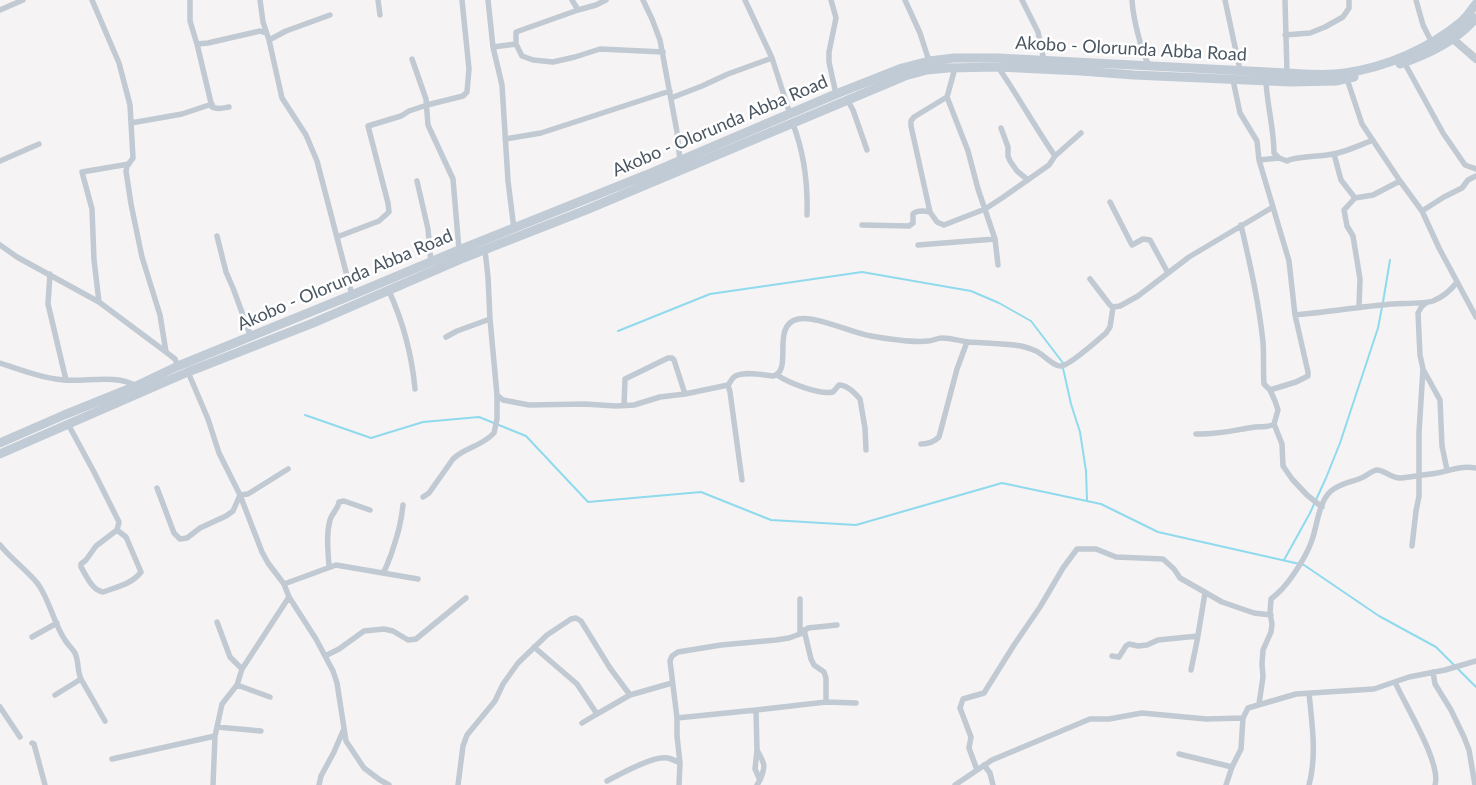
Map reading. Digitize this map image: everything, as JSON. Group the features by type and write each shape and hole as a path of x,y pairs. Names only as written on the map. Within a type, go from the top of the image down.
{"main road":[{"name":"Akobo - Olorunda Abba Road","path":"0,443 136,386 178,366 680,161 836,94 902,68 929,61 954,58 998,58 1287,73 1346,73 1399,58 1432,43 1462,21 1476,4"},
{"name":"Akobo - Olorunda Abba Road","path":"0,454 188,372 314,323 905,76 927,70 998,67 1234,80 1336,81 1369,74 1433,51 1453,39 1476,18"},
{"path":"860,85 864,94"},
{"path":"309,313 314,323"}],"street":[{"path":"0,10 23,0"},
{"path":"92,0 119,63 130,104 133,158 126,171 142,257 160,315 166,352"},
{"path":"190,0 190,22 198,44 212,107 229,107"},
{"path":"260,0 263,22 282,98 306,135 317,161 352,296"},
{"path":"378,0 380,15"},
{"path":"337,237 379,221 389,212 368,126 401,116 427,105 463,96 467,92 469,68 462,0"},
{"path":"488,0 493,47 502,85 508,181 514,229"},
{"path":"572,0 578,10"},
{"path":"606,0 516,32 516,44 522,56 533,60 553,62 600,49 663,52"},
{"path":"643,0 652,19 663,52 677,132 680,161"},
{"path":"745,0 772,58 790,114"},
{"path":"832,0 836,18 828,52 828,62 836,94"},
{"path":"905,0 920,34 929,61"},
{"path":"1022,0 1038,32 1044,61"},
{"path":"1132,0 1144,57 1149,66"},
{"path":"1225,0 1240,70"},
{"path":"1285,0 1287,73"},
{"path":"1285,35 1310,33 1343,18 1349,8 1349,0"},
{"path":"1416,0 1423,25 1432,43"},
{"path":"269,40 286,31 330,15"},
{"path":"198,44 260,31 266,33"},
{"path":"1453,39 1476,58"},
{"path":"493,47 516,44"},
{"path":"671,98 772,58"},
{"path":"412,59 427,105 428,125 453,179 459,250"},
{"path":"1404,62 1443,133 1465,165 1476,169"},
{"path":"998,67 1034,126 1055,156"},
{"path":"954,68 947,98 968,151 978,189 995,239 998,264"},
{"path":"1346,79 1362,124 1422,212 1476,317"},
{"path":"1234,80 1240,113 1257,141 1259,160 1289,262 1295,315 1308,372 1308,376 1296,382 1270,390"},
{"path":"1266,81 1267,104 1274,139 1274,153 1279,158 1287,161 1292,158 1334,154 1373,140"},
{"path":"505,139 541,133 670,91"},
{"path":"947,98 914,117 911,122 915,149 930,212 937,222 944,225 985,209 1049,164 1055,156 1081,133"},
{"path":"848,101 867,150"},
{"path":"131,123 182,114 212,104"},
{"path":"793,124 803,158 807,183 807,215"},
{"path":"1001,128 1008,147 1010,161 1017,171 1028,180"},
{"path":"0,161 39,144"},
{"path":"1334,154 1341,180 1354,198"},
{"path":"1259,160 1279,158"},
{"path":"98,302 92,209 82,172 129,164"},
{"path":"1422,212 1444,197 1462,188 1468,180 1476,176"},
{"path":"418,181 428,229 431,262"},
{"path":"1359,307 1360,279 1352,236 1347,226 1344,210 1354,198 1373,195 1400,181"},
{"path":"1110,202 1132,245 1143,239 1150,240 1168,273"},
{"path":"1090,279 1110,305 1113,307 1120,306 1138,296 1189,257 1273,206"},
{"path":"862,225 909,226 913,223 912,216 915,212 930,212"},
{"path":"1241,226 1251,266 1260,318 1264,384 1276,400 1278,410 1274,424 1282,444 1283,466 1288,475 1306,495 1322,507"},
{"path":"217,236 226,272 251,337"},
{"path":"918,245 995,239"},
{"path":"0,246 98,302 175,359 178,366"},
{"path":"423,497 429,492 453,458 478,446 494,433 497,395 485,250"},
{"path":"50,274 48,304 66,380"},
{"path":"1295,315 1400,303 1426,303 1444,295 1457,282"},
{"path":"389,291 398,310 413,365 415,389"},
{"path":"1412,546 1419,496 1419,432 1423,369 1420,355 1418,312 1426,303"},
{"path":"777,375 782,369 784,332 796,319 827,323 876,337 927,341 945,338 967,342 1023,346 1035,350 1055,365 1063,366 1106,333 1110,327 1113,307"},
{"path":"446,337 490,319"},
{"path":"921,444 935,441 939,437 957,368 967,342"},
{"path":"624,406 625,379 668,358 674,360 685,394"},
{"path":"0,363 24,371 66,380 117,379 129,381 136,386"},
{"path":"1423,369 1440,400 1442,446 1447,470"},
{"path":"188,372 208,419 219,454 240,495 262,552 284,584 289,597 333,671 337,683 346,741 364,768 386,784"},
{"path":"497,395 503,400 528,405 584,404 624,406 660,397 728,385 738,374 777,375 799,386 826,393 833,392 839,385 844,386 858,396 865,428 866,450"},
{"path":"728,385 742,480"},
{"path":"68,424 119,522 117,530 96,546 81,564 95,589 99,592 130,582 141,572 126,537 117,530"},
{"path":"1196,434 1211,435 1256,427 1269,427 1274,424"},
{"path":"1259,704 1263,677 1263,650 1271,632 1272,624 1271,599 1283,588 1306,554 1326,496 1341,485 1376,470 1395,478 1418,474 1432,474 1465,466 1476,468"},
{"path":"240,495 248,494 288,469"},
{"path":"157,488 174,533 180,539 188,538 200,528 233,511 240,495"},
{"path":"329,566 328,531 331,518 339,502 344,501 370,510"},
{"path":"383,573 387,568 398,537 403,505"},
{"path":"0,545 37,584 65,640 74,652 78,661 79,676 105,721"},
{"path":"977,770 969,748 971,737 960,708 963,699 984,693 1077,549 1096,549 1116,557 1163,559 1174,569 1180,578 1222,602 1254,614 1271,615"},
{"path":"284,584 336,565 418,579"},
{"path":"1191,670 1205,593"},
{"path":"213,785 214,736 222,704 237,685 242,669 289,597"},
{"path":"325,656 339,649 364,631 384,629 393,631 408,640 416,639 466,598"},
{"path":"800,599 802,632 811,659 824,672 826,678 826,702"},
{"path":"458,785 463,746 467,734 495,701 510,673 547,635 571,618 581,621 610,668 630,695"},
{"path":"32,638 57,622"},
{"path":"217,622 230,657 242,669"},
{"path":"679,785 680,763 677,718 670,661 672,656 678,652 721,645 789,638 808,628 837,625"},
{"path":"1112,656 1118,657 1129,644 1147,645 1158,640 1198,636"},
{"path":"534,647 577,684 597,714"},
{"path":"1226,785 1241,749 1243,718 1248,708 1296,694 1374,688 1409,677 1476,662"},
{"path":"1433,672 1435,684 1451,710 1469,750 1475,785"},
{"path":"55,695 81,679"},
{"path":"1395,682 1427,747 1435,770 1437,780 1435,785"},
{"path":"582,723 630,695 672,683"},
{"path":"237,685 270,697"},
{"path":"1309,693 1314,739 1312,772 1309,785"},
{"path":"677,718 826,702 856,703"},
{"path":"0,707 20,736"},
{"path":"756,710 757,750 755,769 758,783"},
{"path":"955,785 1002,755 1090,719 1109,719 1142,713 1206,719 1243,718"},
{"path":"217,728 260,731"},
{"path":"320,785 321,776 343,731"},
{"path":"112,758 214,736"},
{"path":"32,743 34,744 45,785"},
{"path":"1179,754 1232,767"},
{"path":"607,780 660,758 667,757 680,763"},
{"path":"984,765 990,773 994,785"}],"waterway":[{"path":"1383,302 1390,260"},
{"path":"618,331 710,294 862,272 971,291 999,303 1031,321 1063,363"},
{"path":"1284,560 1310,513 1340,443 1378,328 1382,307"},
{"path":"1063,368 1071,404 1080,432 1086,471 1087,500"},
{"path":"305,415 371,438 423,422 479,417 526,436 588,502 701,492 771,520 856,525 1002,483 1101,504 1158,532 1304,565 1379,616 1436,647 1476,687"}]}
